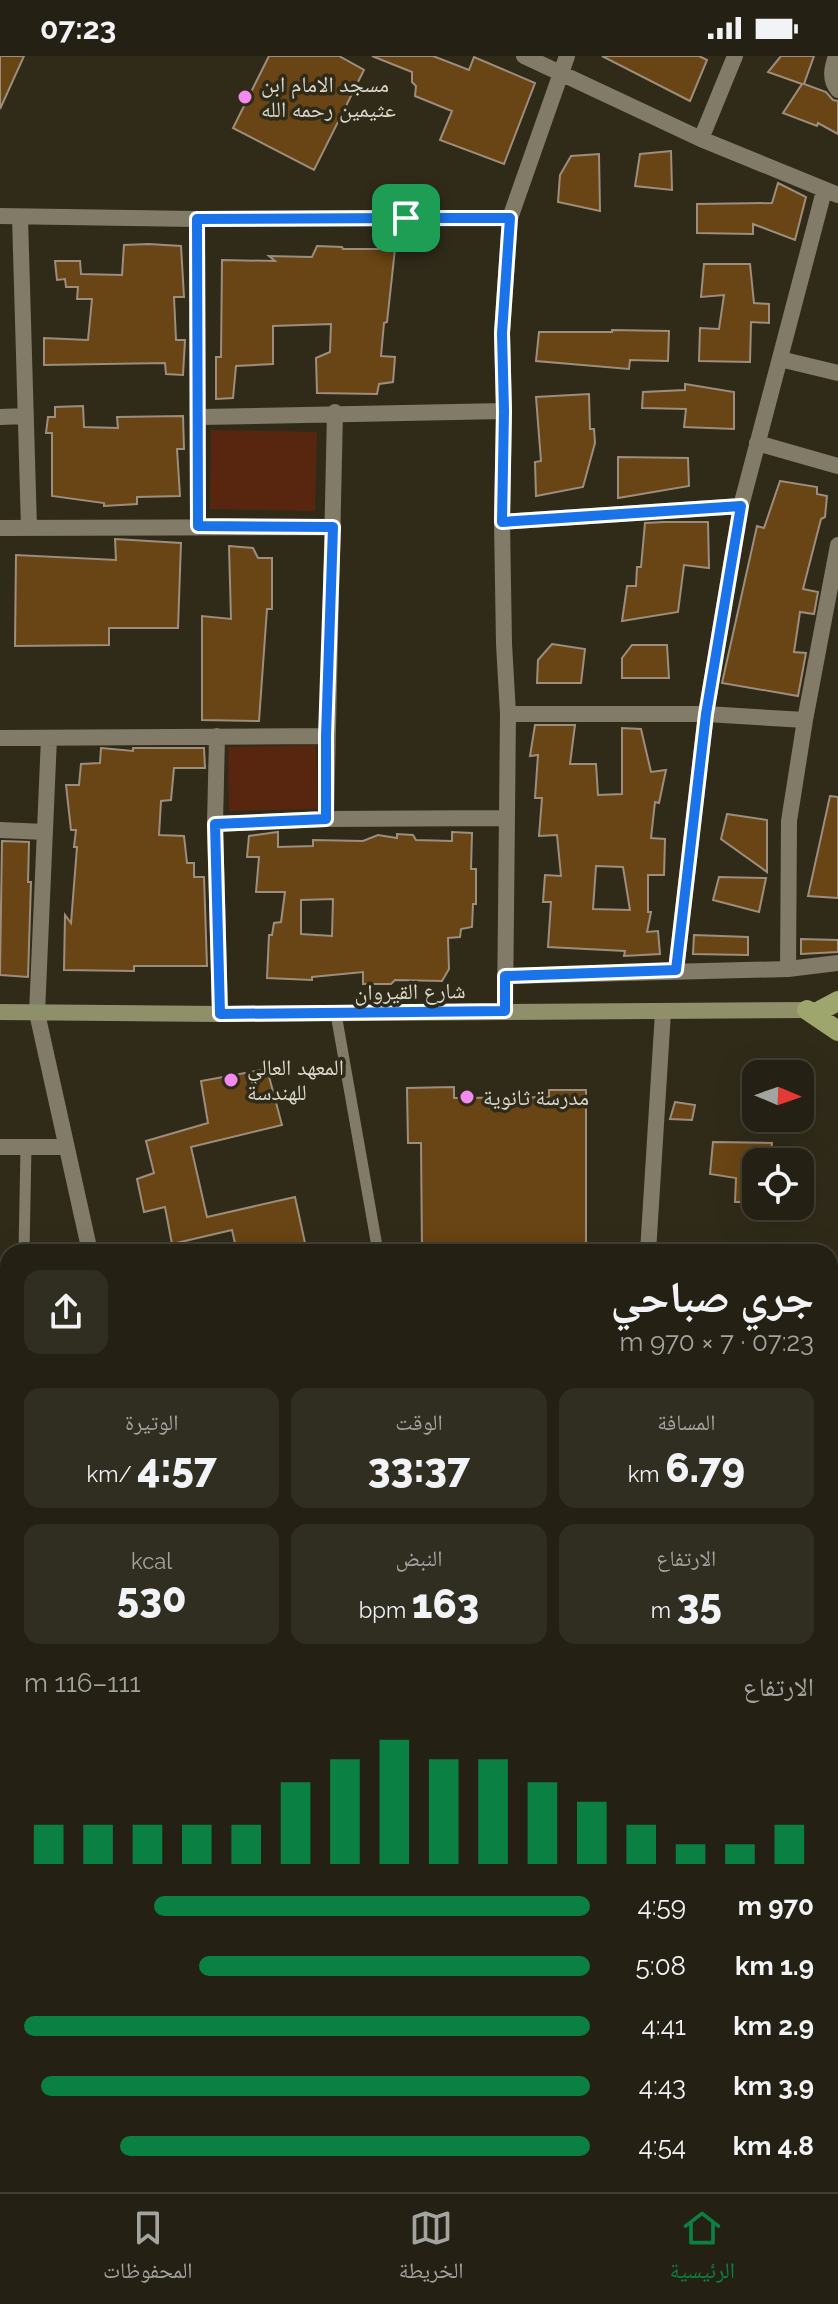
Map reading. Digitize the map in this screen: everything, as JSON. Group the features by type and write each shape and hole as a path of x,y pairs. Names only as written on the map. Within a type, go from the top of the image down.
{"main road":[{"name":"شارع القيروان","path":"0,1012 336,1014 826,1008"},
{"path":"826,1008 838,1031"}],"street":[{"path":"524,56 564,64 701,139 831,193 780,359 741,506 706,714 676,970"},
{"path":"701,139 735,56"},
{"path":"836,56 831,70 838,90"},
{"path":"505,1011 508,714 502,522 502,333 510,218 564,64"},
{"path":"0,216 510,218"},
{"path":"20,217 29,528"},
{"path":"197,219 198,526"},
{"path":"780,359 838,373"},
{"path":"200,417 504,411"},
{"path":"326,819 335,412"},
{"path":"0,417 25,416"},
{"path":"757,443 838,466"},
{"path":"502,522 741,506"},
{"path":"0,528 333,527"},
{"path":"788,969 789,821 838,545"},
{"path":"508,714 706,714 805,720"},
{"path":"217,736 215,824 220,1014"},
{"path":"0,738 326,736"},
{"path":"49,738 37,1013 88,1244"},
{"path":"215,824 326,819 506,818"},
{"path":"0,830 45,832"},
{"path":"505,976 788,969 838,963"},
{"path":"648,1244 663,1012"},
{"path":"0,1147 66,1147"}],"lane":[{"path":"336,1014 377,1244"},
{"path":"24,1244 26,1147"}],"shaded area":[{"path":"211,430 317,432 315,511 210,509"},
{"path":"316,745 318,809 229,811 228,747"}],"building":[{"path":"0,56 24,56 0,109"},
{"path":"269,56 339,56 364,70 314,170 233,128"},
{"path":"372,56 433,56 469,70 474,57 535,83 504,164 440,140 452,111 415,96 412,72"},
{"path":"602,56 699,56 707,60 690,101"},
{"path":"781,56 814,56 804,84 826,92 838,101 838,134 818,123 817,126 783,113 802,84 768,72"},
{"path":"671,151 672,190 635,186 640,154"},
{"path":"599,154 600,211 558,202 560,175 571,156"},
{"path":"778,183 806,197 795,240 753,224 753,234 697,233 697,204 772,203"},
{"path":"124,245 181,246 184,297 174,297 176,340 185,340 183,375 166,374 165,363 44,365 44,338 88,340 92,299 77,299 78,287 66,287 65,279 57,280 55,261 80,261 81,274 122,275"},
{"path":"317,246 395,249 381,356 395,357 393,382 379,384 377,394 317,393 316,358 330,352 331,324 273,326 273,364 236,366 233,398 216,399 216,357 221,357 222,260 275,261 269,256 312,257"},
{"path":"704,264 750,264 754,303 769,304 769,323 751,322 750,362 699,361 700,328 719,329 724,295 701,297"},
{"path":"669,331 668,361 630,360 629,369 536,361 539,332"},
{"path":"685,384 734,392 734,429 684,427 686,409 642,408 643,392 685,390"},
{"path":"589,394 590,429 594,429 595,443 583,487 536,496 535,462 541,461 536,397"},
{"path":"83,406 84,427 118,428 117,417 183,416 184,449 177,449 180,496 137,497 137,504 104,506 104,503 52,496 52,433 46,433 48,417 55,417 55,407"},
{"path":"618,457 688,458 689,486 618,498"},
{"path":"780,481 817,487 817,494 827,496 825,517 821,519 803,589 818,592 814,614 800,612 794,652 806,653 798,696 722,683 757,526 764,528"},
{"path":"708,522 709,568 684,565 678,612 622,621 627,586 636,586 637,567 641,567 645,523"},
{"path":"115,539 181,543 178,628 109,628 109,645 15,646 16,555 116,560"},
{"path":"229,546 253,548 258,558 272,558 272,609 267,609 259,721 202,720 202,616 231,619"},
{"path":"552,644 585,649 581,683 537,683 538,660"},
{"path":"632,645 667,645 669,678 622,678 622,658"},
{"path":"535,725 575,725 570,764 596,764 598,795 622,794 622,728 641,729 651,772 666,770 659,803 655,802 651,838 665,839 664,875 648,875 648,912 651,912 647,932 658,931 660,954 624,956 625,951 548,947 551,902 543,902 545,875 561,876 557,835 539,836 542,798 535,798 538,755 530,756","holes":["596,866 623,867 630,910 593,909"]},
{"path":"101,748 133,751 133,748 204,748 205,768 174,768 171,800 161,801 159,835 184,836 187,863 194,863 194,877 204,877 207,966 134,966 134,971 64,970 65,915 71,923 77,847 74,847 76,830 71,830 66,785 79,785 81,764 100,763"},
{"path":"830,796 838,797 838,898 808,896"},
{"path":"727,814 767,820 767,872 721,839"},
{"path":"278,832 278,847 313,846 313,840 363,841 378,835 397,838 397,834 413,835 416,840 452,841 452,832 472,833 471,869 476,869 476,904 473,904 472,927 461,929 460,937 448,938 449,969 442,981 395,980 391,984 363,984 363,972 312,977 312,980 267,978 269,935 272,935 274,923 281,922 285,892 256,892 259,857 247,857 249,836","holes":["333,899 332,936 301,934 301,900"]},
{"path":"2,841 29,842 28,977 0,975"},
{"path":"719,877 766,878 759,912 713,900"},
{"path":"694,935 748,937 748,955 693,954"},
{"path":"801,939 838,940 838,952 801,954"},
{"path":"267,1069 282,1125 191,1147 207,1217 295,1197 305,1244 235,1244 232,1230 172,1244 165,1207 144,1212 137,1179 154,1173 146,1141 208,1123 201,1081"},
{"path":"454,1087 454,1098 549,1097 549,1090 586,1090 586,1244 422,1244 421,1143 408,1143 407,1088"},
{"path":"675,1102 695,1105 692,1120 670,1119"},
{"path":"713,1142 772,1143 771,1148 742,1148 742,1202 735,1202 736,1178 710,1174"}],"place":[{"name":"مسجد الامام ابن عثيمين رحمه الله","path":"245,97"},
{"name":"المعهد العالي للهندسة","path":"231,1080"},
{"name":"مدرسة ثانوية","path":"467,1097"}],"route":[{"path":"406,218 510,218 502,333 502,522 741,506 706,714 676,970 505,976 505,1011 220,1014 215,824 326,819 333,527 198,526 197,219 406,218"}]}
